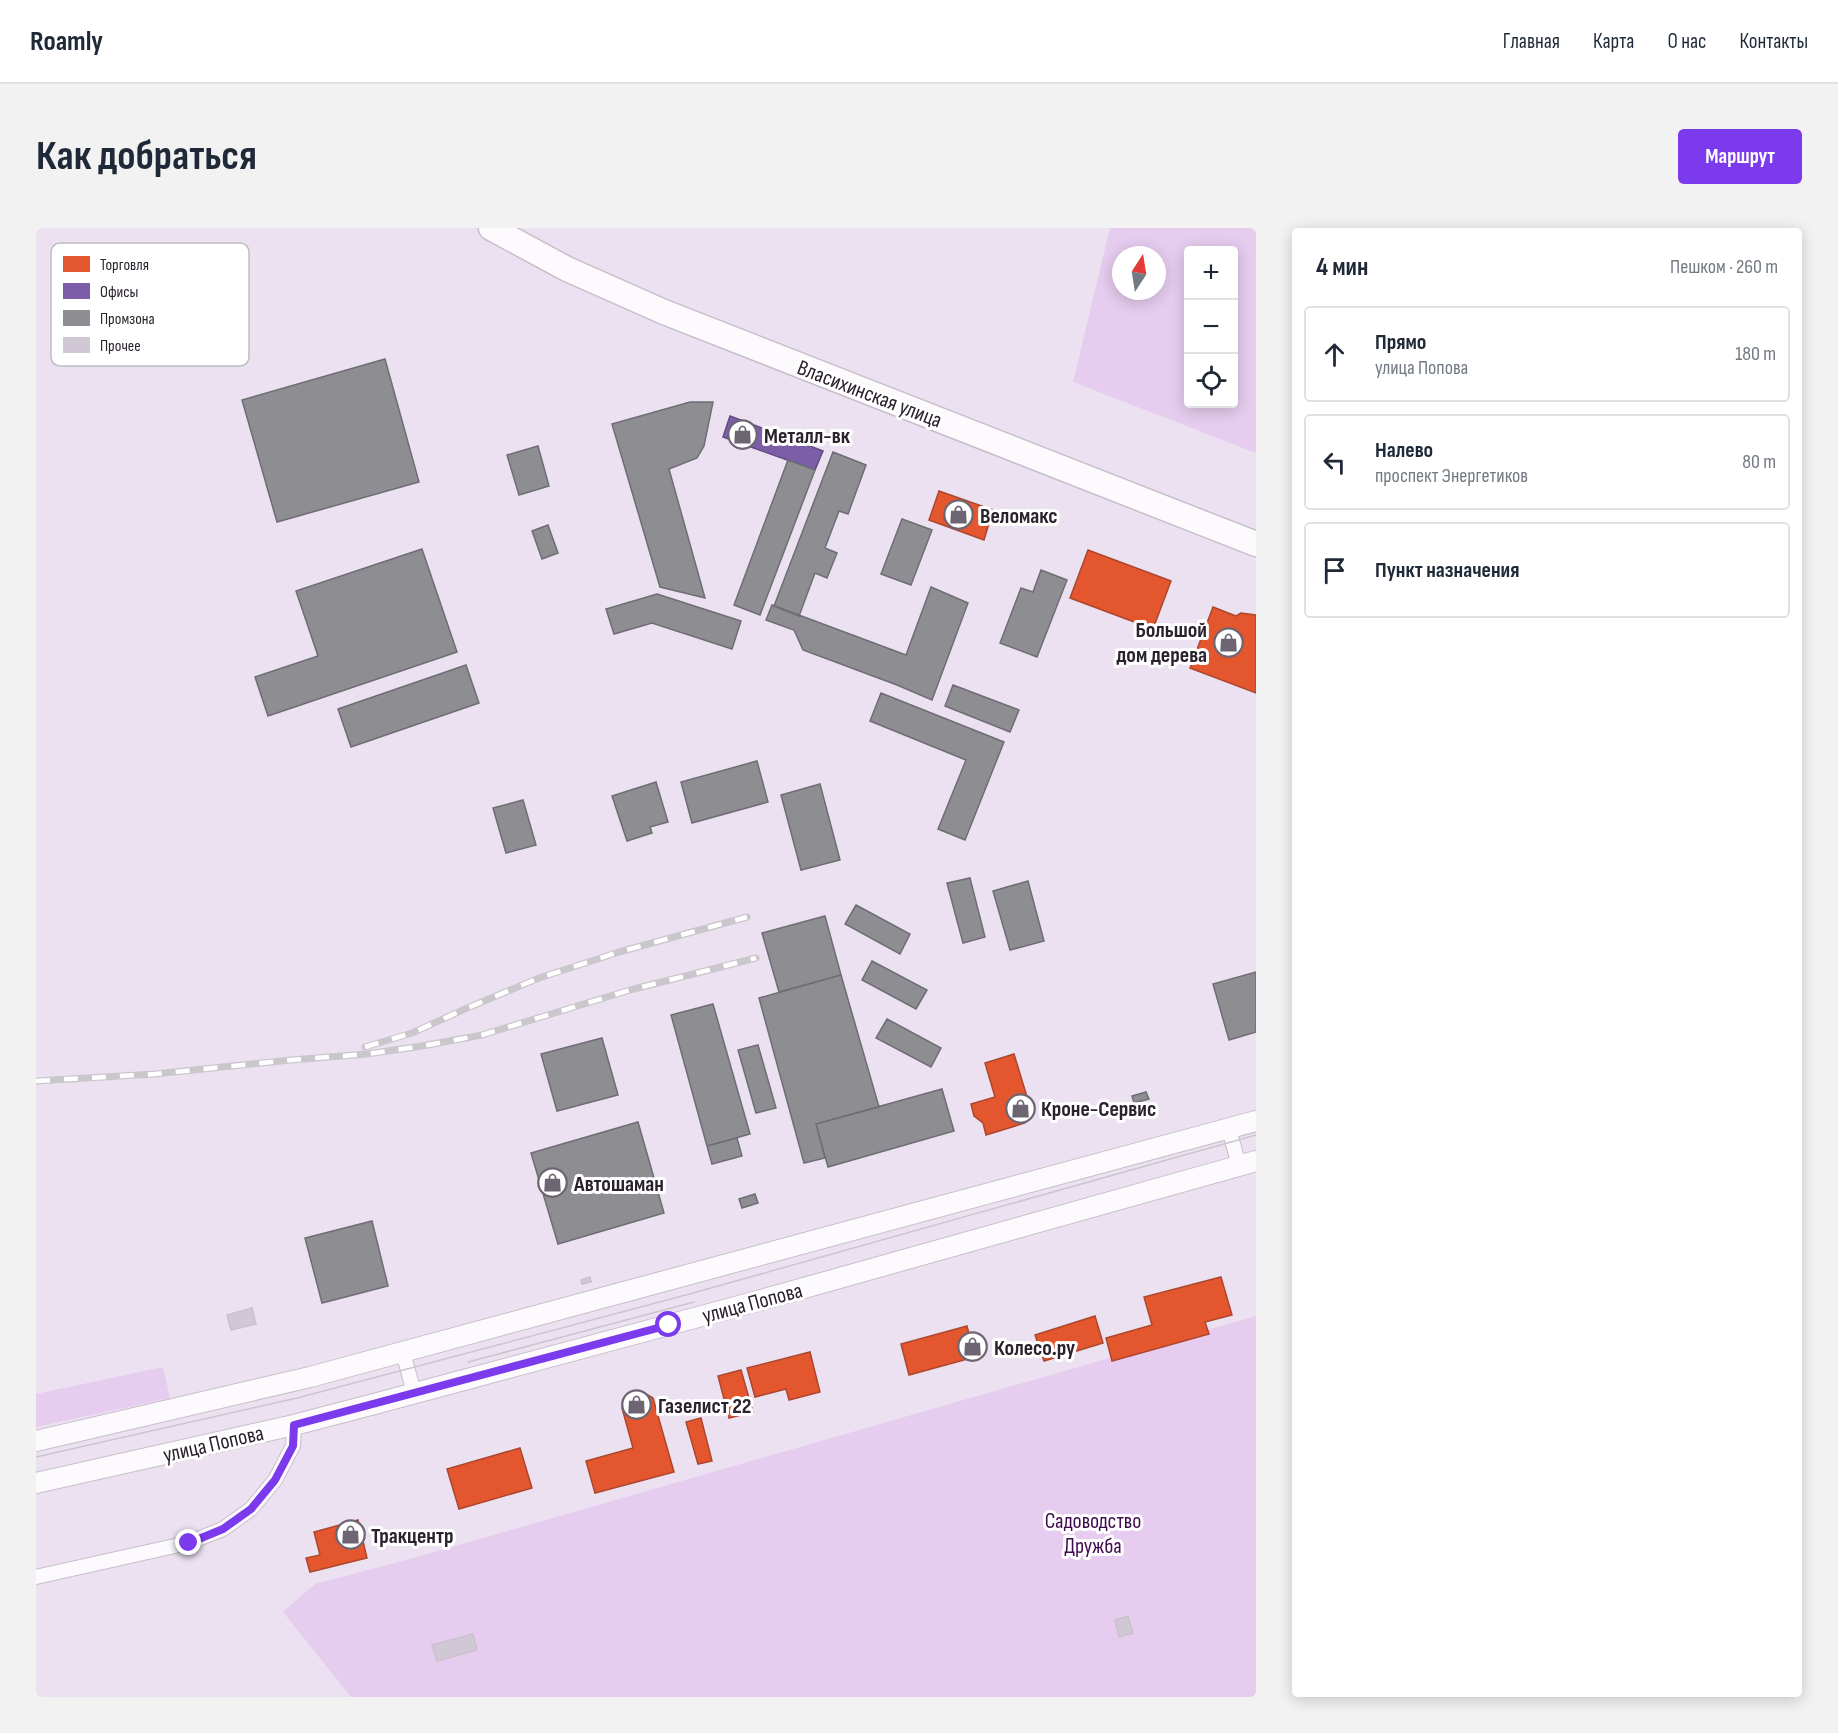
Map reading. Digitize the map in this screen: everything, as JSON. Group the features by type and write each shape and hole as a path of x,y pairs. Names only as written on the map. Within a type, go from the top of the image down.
{"highway":[{"name":"Власихинская улица","path":"491,228 567,269 664,312 1256,544"}],"main road":[{"name":"улица Попова","path":"36,1441 310,1377 1256,1121"},
{"name":"улица Попова","path":"36,1483 294,1425 754,1302 1248,1163"}],"street":[{"path":"1229,1128 1248,1163"},
{"path":"403,1352 414,1393"},
{"path":"36,1577 189,1543 223,1529 251,1509 275,1480 293,1446 294,1425"}],"green space":[{"path":"1110,228 1256,228 1256,453 1073,382"},
{"name":"Садоводство Дружба","path":"1256,1316 1256,1697 351,1697 283,1612 315,1584 410,1559"},
{"path":"163,1367 170,1398 36,1427 36,1394"}],"building: Торговля":[{"path":"939,491 993,510 984,540 929,520"},
{"path":"1088,550 1171,581 1153,629 1070,598"},
{"name":"Большой дом дерева","path":"1213,607 1236,616 1241,613 1256,615 1256,693 1190,668"},
{"path":"1014,1054 1031,1110 1025,1123 986,1135 983,1123 974,1116 971,1104 995,1097 985,1063"},
{"path":"1221,1277 1232,1315 1205,1322 1209,1334 1112,1361 1106,1338 1152,1325 1144,1297"},
{"path":"1095,1316 1103,1343 1044,1361 1035,1335"},
{"path":"967,1326 975,1357 909,1375 901,1344"},
{"path":"810,1352 820,1392 789,1400 786,1389 755,1397 747,1368"},
{"path":"741,1370 753,1412 729,1418 718,1376"},
{"path":"646,1394 653,1398 674,1472 595,1493 586,1461 633,1448 622,1408 625,1400"},
{"path":"701,1418 712,1461 698,1464 686,1422"},
{"path":"520,1448 532,1488 459,1509 447,1469"},
{"path":"358,1520 367,1558 310,1572 306,1558 320,1555 314,1532"}],"building: Офисы":[{"path":"730,416 823,451 815,470 723,437"}],"building: Промзона":[{"path":"385,359 419,482 277,522 242,400"},
{"path":"690,402 713,402 704,446 697,458 669,469 705,598 660,587 612,424"},
{"path":"538,446 549,486 519,495 507,455"},
{"path":"833,452 866,465 848,514 839,511 825,548 837,553 827,578 815,573 799,616 774,606"},
{"path":"788,460 815,470 760,615 734,605"},
{"path":"902,519 932,530 911,585 881,574"},
{"path":"548,525 558,553 542,559 532,531"},
{"path":"422,549 457,652 268,716 255,677 318,656 296,591"},
{"path":"1041,570 1067,580 1037,657 1000,643 1021,588 1033,592"},
{"path":"931,587 968,603 932,700 803,650 794,630 766,620 772,605 906,655"},
{"path":"657,594 741,621 732,649 652,623 614,634 606,609"},
{"path":"466,665 479,703 351,747 338,709"},
{"path":"953,685 1019,710 1010,732 945,706"},
{"path":"881,693 1004,742 965,840 938,829 966,760 870,721"},
{"path":"757,761 768,802 692,823 681,782"},
{"path":"656,782 668,822 650,827 652,833 627,841 612,796"},
{"path":"820,784 840,860 801,870 781,795"},
{"path":"523,800 536,845 506,853 493,808"},
{"path":"970,878 985,937 963,943 947,883"},
{"path":"1028,881 1044,941 1010,950 993,891"},
{"path":"856,905 910,934 900,954 845,924"},
{"path":"825,916 841,975 779,992 762,933"},
{"path":"872,961 927,990 916,1009 862,980"},
{"path":"1256,972 1256,1032 1229,1040 1213,984"},
{"path":"841,975 879,1107 816,1124 825,1158 804,1163 759,998"},
{"path":"713,1004 750,1134 707,1146 671,1015"},
{"path":"887,1019 941,1048 931,1067 876,1038"},
{"path":"602,1038 618,1095 557,1111 541,1054"},
{"path":"758,1045 776,1108 756,1113 738,1050"},
{"path":"942,1089 954,1131 828,1167 816,1124"},
{"path":"1146,1092 1149,1099 1134,1103 1132,1096"},
{"path":"638,1122 664,1213 558,1244 531,1153"},
{"path":"737,1138 742,1156 712,1164 707,1146"},
{"path":"755,1194 758,1203 742,1208 739,1199"},
{"path":"372,1221 388,1286 322,1303 305,1238"}],"building: Прочее":[{"path":"590,1277 591,1282 582,1284 581,1280"},
{"path":"252,1308 256,1324 231,1330 227,1315"},
{"path":"1128,1616 1133,1633 1119,1637 1115,1620"},
{"path":"473,1634 477,1650 437,1661 432,1645"}],"tram line":[{"path":"36,1457 297,1398 407,1369 686,1295 1256,1135"},
{"path":"468,1362 694,1302"}],"railway":[{"path":"365,1047 412,1033 539,978 619,952 747,917"},
{"path":"36,1081 155,1074 367,1054 422,1046 482,1035 630,990 756,958"}],"place":[{"name":"Металл-вк","path":"743,435"},
{"name":"Веломакс","path":"959,515"},
{"name":"Большой дом дерева","path":"1228,642"},
{"name":"Кроне-Сервис","path":"1020,1108"},
{"name":"Автошаман","path":"553,1183"},
{"name":"Колесо.ру","path":"973,1347"},
{"name":"Газелист 22","path":"637,1405"},
{"name":"Тракцентр","path":"350,1535"}],"route":[{"path":"189,1543 223,1529 251,1509 275,1480 293,1446 294,1425 669,1325"}]}
